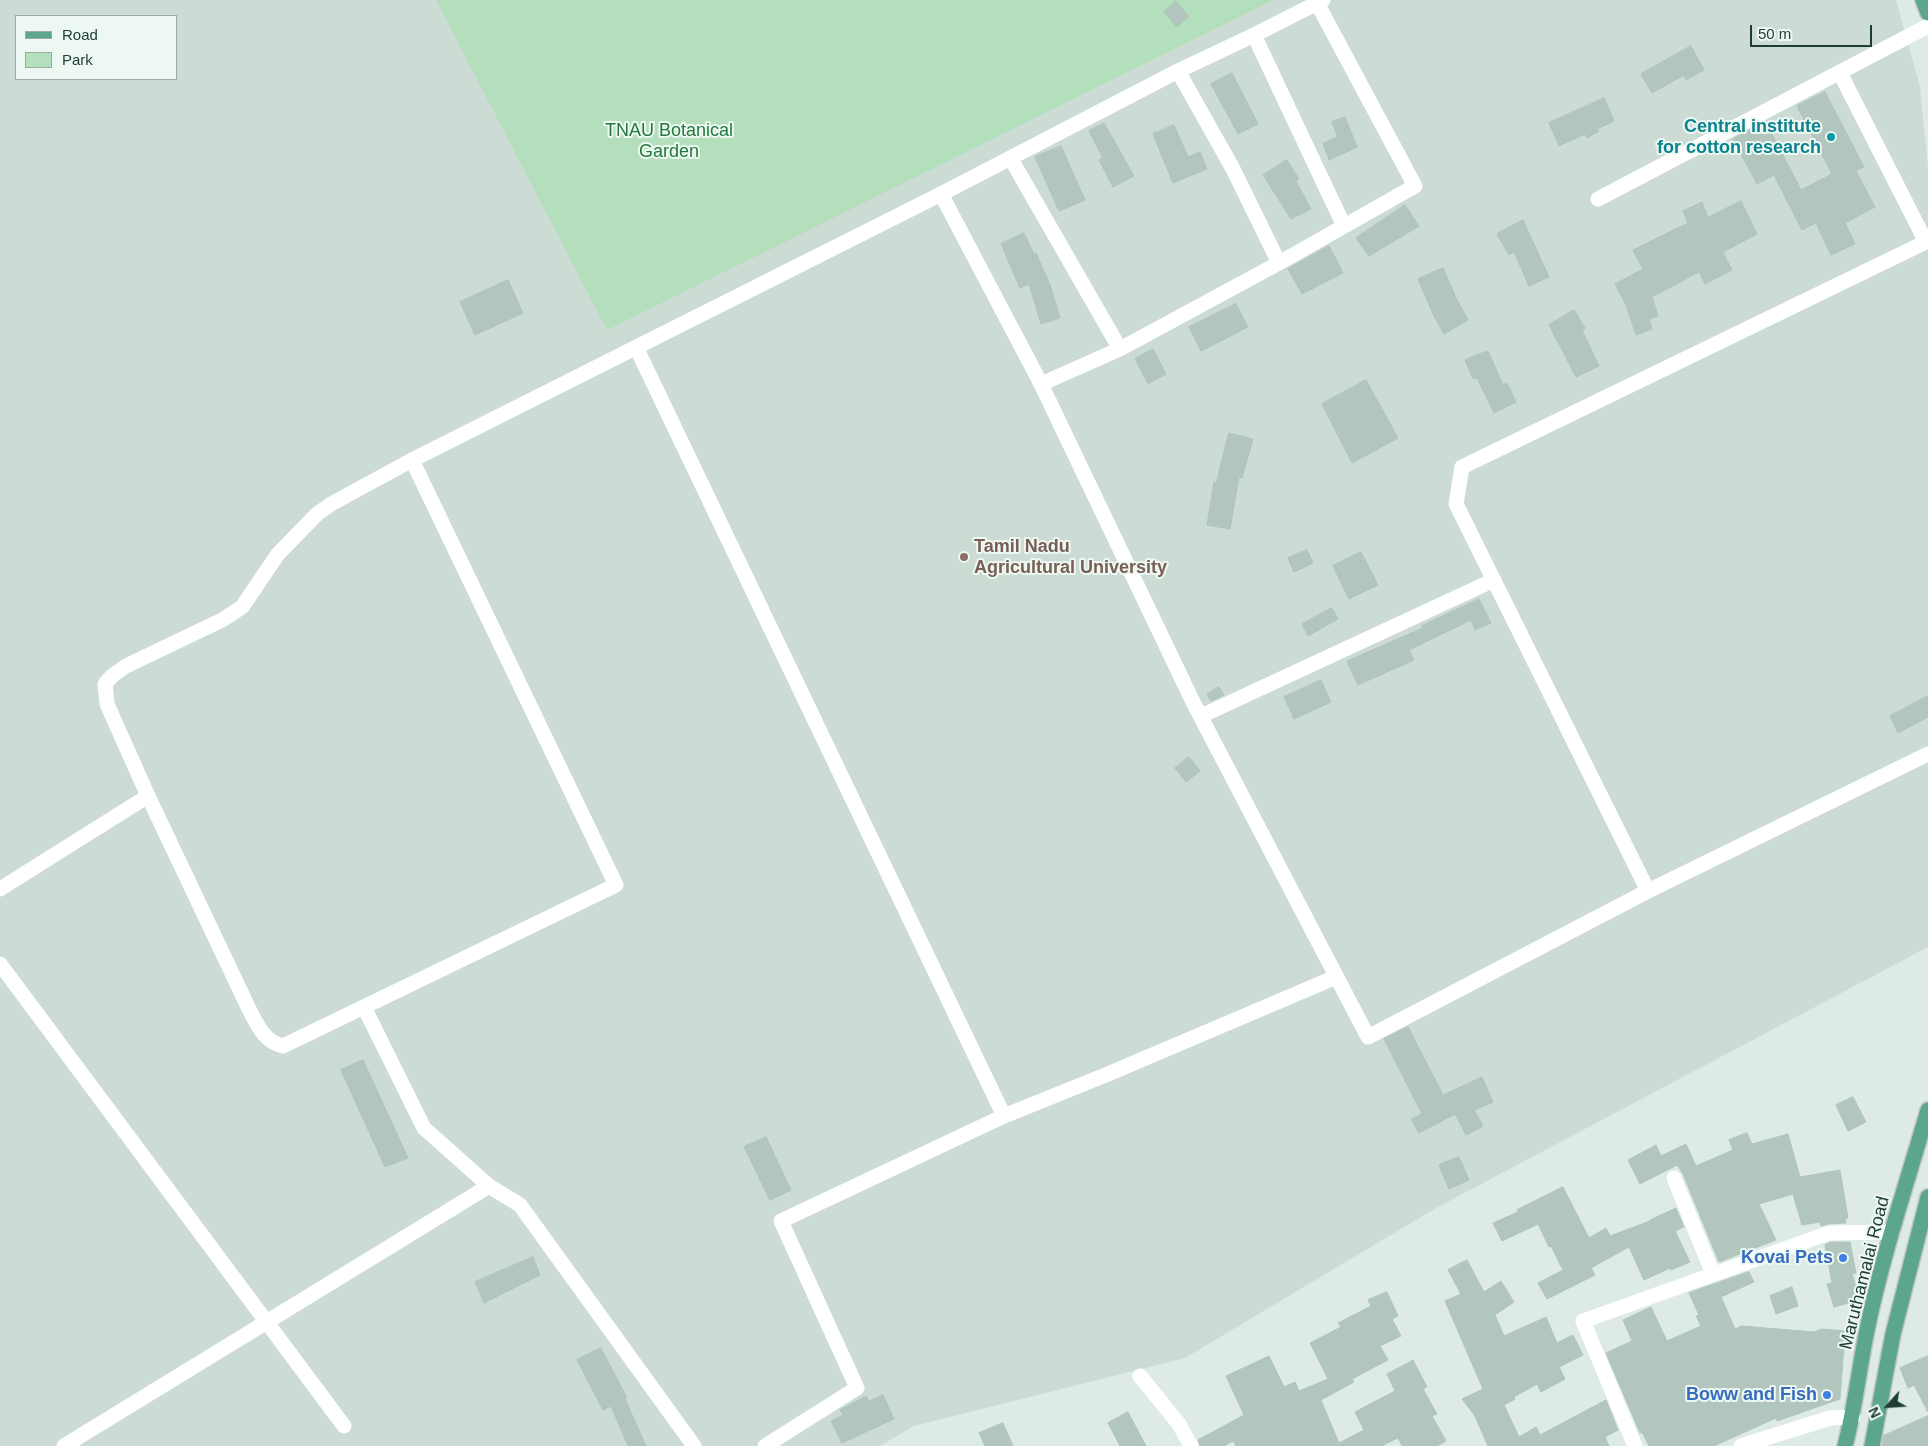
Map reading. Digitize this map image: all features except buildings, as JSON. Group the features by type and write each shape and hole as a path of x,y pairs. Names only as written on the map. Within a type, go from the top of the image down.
{"main road":[{"path":"1923,0 1928,13"},
{"name":"Maruthamalai Road","path":"1845,1446 1853,1417 1867,1330 1892,1232 1928,1110"},
{"path":"1872,1446 1893,1334 1928,1197"}],"street":[{"path":"412,460 616,886 283,1046 271,1042 262,1032 249,1009 148,796 107,704 105,684 112,676 126,666 184,636 222,620 242,607 278,554 317,514 330,504 412,460 1011,159 1178,71 1254,36 1320,1 1414,186 1279,263 1120,349 1041,384"},
{"path":"1598,200 1928,26"},
{"path":"1254,36 1344,226"},
{"path":"1178,71 1233,169 1279,263"},
{"path":"1648,891 1456,504 1462,467 1926,242 1840,73"},
{"path":"1011,159 1120,349"},
{"path":"941,194 1041,384 1201,716 1368,1037 1648,891 1928,754"},
{"path":"636,347 1004,1116"},
{"path":"1201,716 1494,580"},
{"path":"0,889 148,796"},
{"path":"0,964 344,1426"},
{"path":"765,1446 857,1388 781,1221 1004,1116 1336,977"},
{"path":"364,1007 424,1128 489,1186 520,1205 694,1446"},
{"path":"1674,1178 1713,1274"},
{"path":"64,1446 489,1186"},
{"path":"1635,1446 1583,1321 1829,1233 1892,1232"},
{"path":"1140,1376 1179,1424 1191,1446"},
{"path":"1741,1446 1830,1418 1853,1417"}],"shaded area":[{"name":"Tamil Nadu Agricultural University","path":"0,0 1896,0 1920,87 1928,168 1928,947 1436,1208 1185,1358 914,1426 880,1446 0,1446"}],"green space":[{"name":"TNAU Botanical Garden","path":"436,0 1273,0 607,330"}],"place":[{"name":"Central institute for cotton research","path":"1831,137"},
{"name":"Tamil Nadu Agricultural University","path":"964,557"},
{"name":"Kovai Pets","path":"1843,1258"},
{"name":"Boww and Fish","path":"1827,1395"}]}
